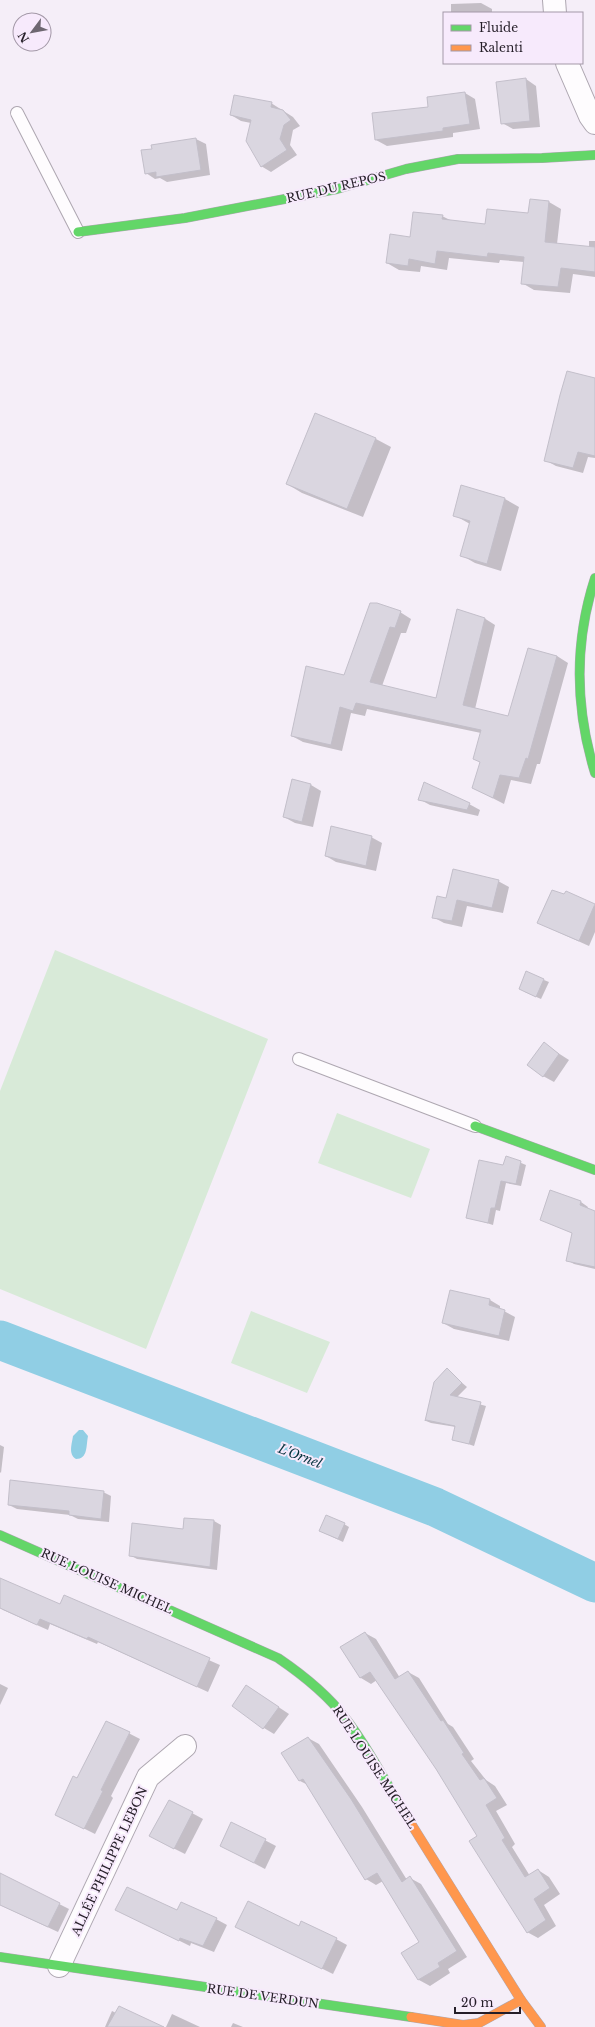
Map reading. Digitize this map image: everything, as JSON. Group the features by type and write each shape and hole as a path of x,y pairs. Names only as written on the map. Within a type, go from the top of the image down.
{"street":[{"path":"554,0 555,12"},
{"path":"567,64 590,116 595,123"},
{"name":"RUE DU REPOS","path":"78,232 186,218 337,189 406,169 458,159 542,158 595,155"},
{"path":"595,578 583,622 579,658 581,701 586,739 595,773"},
{"path":"475,1126 595,1170"},
{"name":"RUE LOUISE MICHEL","path":"0,1535 250,1644 278,1658 304,1674 326,1694 347,1720 521,2000 541,2027"},
{"name":"ALLÉE PHILIPPE LEBON","path":"59,1966 148,1777 185,1746"},
{"name":"RUE DE VERDUN","path":"0,1957 462,2025 479,2023 521,2000"}],"lane":[{"path":"16,113 78,232"},
{"path":"299,1059 475,1126"}],"green space":[{"path":"55,950 268,1039 146,1349 0,1289 0,1091"},
{"path":"337,1113 430,1149 411,1198 318,1163"},
{"path":"251,1311 330,1342 307,1393 231,1363"}],"water":[{"path":"79,1430 83,1430 88,1436 85,1454 83,1457 76,1459 71,1452 71,1445 73,1436"}],"building":[{"path":"526,78 530,121 501,124 496,82"},
{"path":"465,92 470,124 443,128 443,131 375,140 372,113 428,107 427,97"},
{"path":"234,95 272,102 271,107 283,110 291,120 284,125 280,139 287,150 261,167 246,141 251,120 230,115"},
{"path":"196,138 201,170 156,177 156,172 145,174 141,150 152,149 151,145"},
{"path":"530,199 549,201 545,242 595,247 595,272 561,268 558,287 521,284 524,257 488,253 487,257 437,251 435,264 409,259 408,266 386,263 390,234 410,237 413,212 443,215 442,219 485,224 487,209 528,213"},
{"path":"567,371 595,378 595,456 578,452 573,468 544,461"},
{"path":"315,413 376,438 347,509 286,484"},
{"path":"461,485 505,498 487,564 460,556 470,521 453,516"},
{"path":"370,603 377,603 401,611 395,628 390,627 370,682 436,698 457,609 485,618 463,705 508,716 528,648 557,656 528,759 526,758 519,778 500,775 493,798 472,788 480,762 473,759 481,730 356,703 353,711 340,707 331,745 291,736 306,666 344,675"},
{"path":"292,779 311,784 302,822 283,817"},
{"path":"424,782 470,803 467,810 418,800"},
{"path":"331,826 372,836 366,866 325,856"},
{"path":"453,869 499,880 492,908 457,900 452,921 432,918 437,896 446,898"},
{"path":"552,890 564,894 566,891 595,904 579,941 537,923"},
{"path":"526,971 544,979 536,997 519,989"},
{"path":"544,1042 559,1054 543,1077 527,1065"},
{"path":"506,1156 521,1161 516,1184 501,1181 495,1208 491,1208 488,1223 466,1218 479,1160 503,1165"},
{"path":"550,1190 581,1201 580,1205 595,1211 595,1267 566,1261 572,1233 540,1220"},
{"path":"450,1290 490,1299 489,1305 505,1310 499,1336 442,1323"},
{"path":"447,1368 462,1383 450,1395 481,1402 469,1444 452,1440 455,1426 425,1421 434,1382"},
{"path":"10,1480 104,1491 101,1519 69,1515 69,1511 8,1505"},
{"path":"326,1515 345,1523 338,1539 319,1531"},
{"path":"184,1518 214,1520 210,1567 129,1556 132,1523 183,1529"},
{"path":"0,1578 60,1604 64,1595 210,1658 197,1687 88,1637 87,1639 40,1619 37,1625 0,1608"},
{"path":"365,1632 395,1679 408,1671 441,1721 443,1720 464,1753 462,1754 480,1780 484,1778 497,1798 486,1805 505,1838 502,1840 525,1877 538,1869 550,1888 534,1899 546,1920 527,1933 469,1841 477,1836 436,1769 370,1672 360,1678 340,1647"},
{"path":"246,1685 279,1707 263,1729 232,1706"},
{"path":"106,1721 130,1732 101,1790 103,1791 84,1829 55,1815 73,1776 77,1778"},
{"path":"308,1737 351,1799 402,1882 410,1876 457,1951 438,1963 440,1967 418,1980 401,1953 419,1942 377,1873 365,1880 303,1779 299,1781 281,1753"},
{"path":"169,1800 193,1812 174,1849 149,1836"},
{"path":"231,1822 266,1839 254,1863 220,1846"},
{"path":"0,1873 60,1903 48,1927 0,1905"},
{"path":"127,1887 177,1910 181,1902 217,1918 203,1946 180,1938 179,1941 115,1910"},
{"path":"248,1901 299,1926 301,1921 337,1938 322,1969 235,1927"},
{"path":"119,2006 164,2027 107,2027"}],"waterway":[{"name":"L'Ornel","path":"0,1340 435,1507 595,1583"}],"traffic: fast":[{"path":"78,232 185,218 337,189 406,169 458,159 542,158 595,155"},
{"path":"595,578 588,602 580,651 581,700 588,749 595,773"},
{"path":"475,1126 595,1170"},
{"path":"0,1535 278,1658 315,1686 339,1710 354,1729 368,1751 400,1806"},
{"path":"0,1957 411,2017"}],"traffic: slow":[{"path":"400,1806 521,2000 541,2027"},
{"path":"411,2017 463,2025 479,2023 521,2000"}]}
